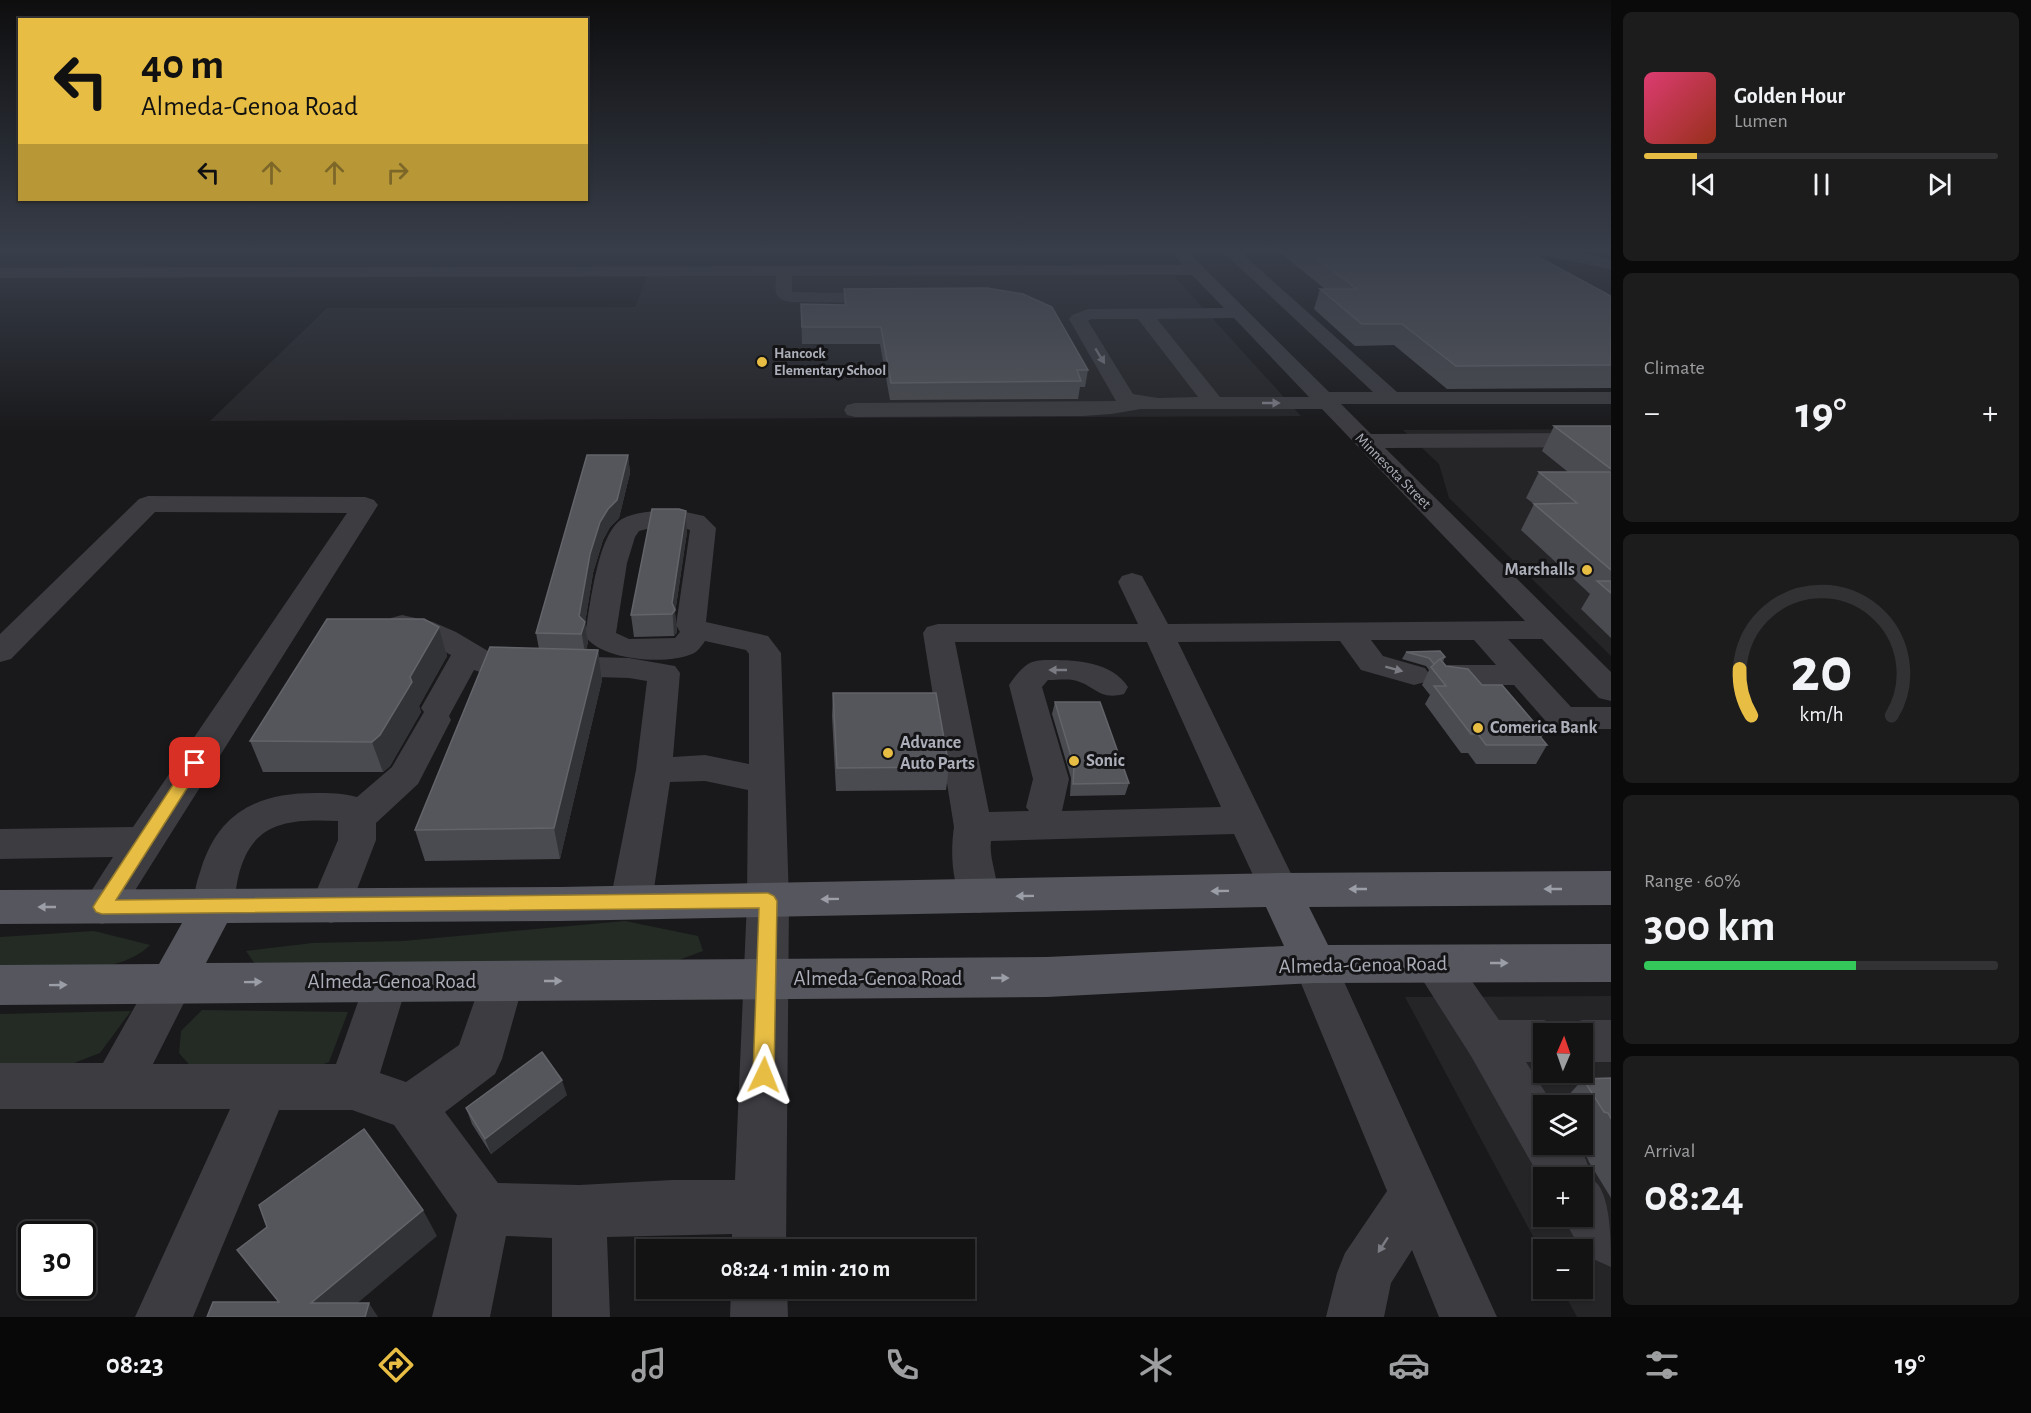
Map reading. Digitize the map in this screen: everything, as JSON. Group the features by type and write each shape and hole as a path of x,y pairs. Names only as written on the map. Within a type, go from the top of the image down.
{"main road":[{"path":"0,907 631,903 1279,890 1611,888"},
{"path":"1279,890 1315,964"},
{"path":"172,983 214,906"},
{"name":"Almeda-Genoa Road","path":"0,985 1047,977 1315,964 1611,963"}],"street":[{"name":"Minnesota Street","path":"1236,310 1611,691"},
{"path":"1296,310 1392,398"},
{"path":"1143,313 1214,404"},
{"path":"1141,404 1125,398 1078,319 1088,314 1238,313"},
{"path":"855,410 1083,409 1141,404 1392,398 1611,398"},
{"path":"1363,441 1611,440"},
{"path":"0,652 148,504 365,505 102,907"},
{"path":"486,1209 579,1212 672,1207 759,1228 768,901 765,652 757,643 698,630 691,625 703,528 698,522 682,519 640,522 626,528 619,543 600,636 608,644 625,649 684,647 698,630"},
{"path":"1132,582 1279,890"},
{"path":"370,623 413,624 468,652 486,664 628,668 664,673 654,771 631,903"},
{"path":"1348,630 1372,663 1414,675"},
{"path":"1482,630 1563,718 1611,718"},
{"path":"979,897 970,850 973,827 938,633 1550,630"},
{"path":"357,818 405,775 468,652"},
{"path":"1044,807 1051,778 1025,685 1040,670 1081,670 1112,687"},
{"path":"1449,675 1523,675"},
{"path":"654,771 705,768 766,781"},
{"path":"214,906 215,885 225,856 245,826 265,814 303,807 348,808 357,818 357,840 331,906"},
{"path":"973,827 1244,820"},
{"path":"0,844 143,842"},
{"path":"1435,963 1487,1041 1533,1118"},
{"path":"1315,964 1468,1317"},
{"path":"352,1087 386,981"},
{"path":"411,1107 478,1059 502,981"},
{"path":"116,1087 172,983"},
{"path":"1487,1041 1533,1041"},
{"path":"1593,1041 1611,1041"},
{"path":"0,1086 352,1087 411,1107 486,1209 461,1317"},
{"path":"164,1317 264,1088"},
{"path":"1355,1317 1365,1273 1415,1196"},
{"path":"579,1212 581,1317"},
{"path":"759,1299 759,1317"}],"shaded area":[{"name":"Hancock Elementary School","path":"324,310 1205,310 1301,416 210,421"},
{"path":"1611,429 1611,656 1449,498 1439,464 1403,430"},
{"path":"625,921 698,936 703,951 668,964 255,964 246,951 312,943 403,941"},
{"path":"94,931 150,945 136,956 100,967 79,970 0,970 0,937"},
{"path":"1611,996 1611,1317 1577,1317 1567,1299 1593,1299 1593,1239 1534,1239 1405,997"},
{"path":"202,1010 348,1012 329,1062 306,1071 193,1069 179,1053 181,1031"},
{"path":"131,1011 100,1053 53,1071 0,1071 0,1014"}],"building":[{"path":"801,310 1054,310 1088,370 1077,370 1081,381 891,383 881,327 802,327"},
{"path":"1346,310 1611,310 1611,365 1456,366 1402,324 1362,324"},
{"path":"1554,426 1611,426 1611,469"},
{"path":"587,455 628,455 617,500 600,522 590,554 579,616 585,622 581,634 536,633"},
{"path":"1539,472 1611,472 1611,570 1534,504 1577,503"},
{"path":"652,509 686,511 672,603 675,610 672,614 631,615"},
{"path":"1597,581 1611,581 1611,593"},
{"path":"327,619 424,619 439,627 410,677 412,682 380,735 372,742 250,741"},
{"path":"490,647 598,650 554,828 415,830"},
{"path":"1440,651 1445,657 1434,664 1429,658 1406,652"},
{"path":"1440,659 1446,666 1468,669 1482,685 1502,685 1544,734 1538,734 1547,745 1486,745 1478,734 1471,734 1434,686 1446,686 1431,667"},
{"name":"Advance Auto Parts","path":"833,693 936,693 949,767 837,768"},
{"path":"1055,702 1100,702 1129,783 1073,784 1074,766"},
{"path":"542,1052 562,1080 485,1139 466,1108"},
{"path":"1611,1078 1611,1119 1586,1083 1593,1083 1593,1079"},
{"path":"364,1129 423,1210 311,1303 369,1303 365,1317 207,1317 213,1302 279,1302 237,1250 267,1227 259,1205"}],"place":[{"name":"Hancock Elementary School","path":"762,362"},
{"name":"Marshalls","path":"1587,570"},
{"name":"Comerica Bank","path":"1478,728"},
{"name":"Advance Auto Parts","path":"888,753"},
{"name":"Sonic","path":"1074,761"}],"route":[{"path":"195,763 102,907 768,901 764,1075"}]}
